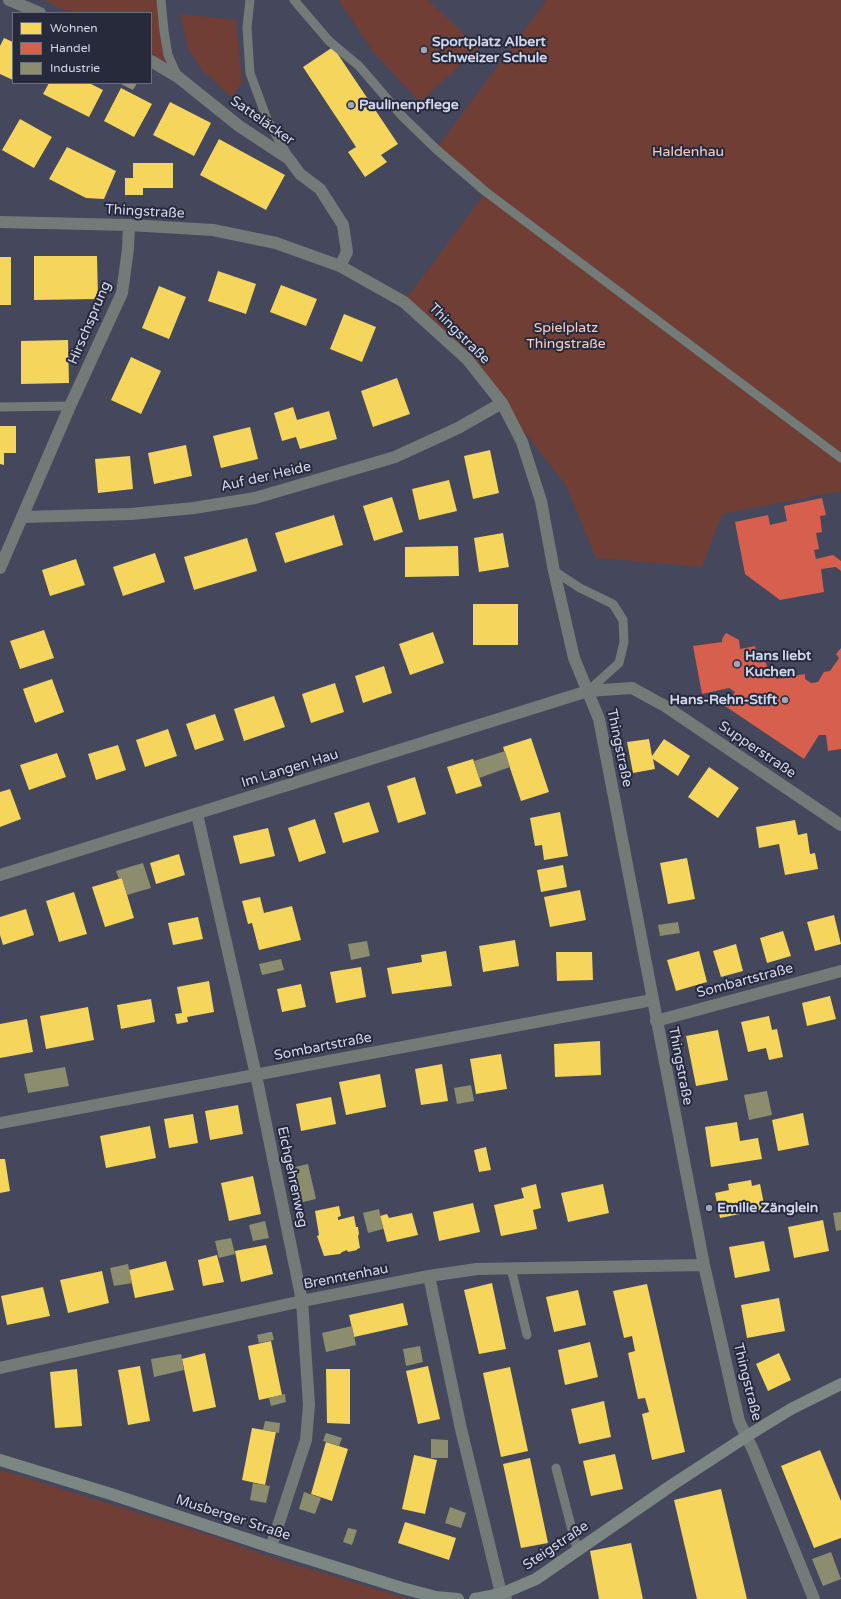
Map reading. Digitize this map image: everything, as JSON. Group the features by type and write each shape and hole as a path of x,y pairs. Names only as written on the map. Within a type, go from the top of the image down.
{"street":[{"path":"9,0 38,12"},
{"name":"Satteläcker","path":"152,62 178,77 239,126 289,159 300,174 320,189 343,225 347,252 340,266"},
{"name":"Thingstraße","path":"0,222 129,225 218,232 276,243 340,266 404,302 467,359 502,403 522,442 541,501 554,571 574,658 599,719 704,1265 739,1421 747,1436 814,1599"},
{"name":"Hirschsprung","path":"0,568 70,406 122,293 128,249 129,225"},
{"name":"Auf der Heide","path":"22,517 139,513 194,508 255,498 395,457 458,428 502,403"},
{"name":"Supperstraße","path":"588,691 632,688 666,706 841,825"},
{"name":"Im Langen Hau","path":"0,875 588,691"},
{"name":"Eichgehrenweg","path":"197,814 256,1075 302,1301 309,1405 306,1440 271,1547"},
{"name":"Sombartstraße","path":"656,1020 841,971"},
{"name":"Sombartstraße","path":"0,1122 652,1000"},
{"name":"Brenntenhau","path":"0,1368 302,1301 429,1276 477,1269 704,1265"},
{"path":"429,1276 461,1429 503,1597 475,1599"},
{"name":"Steigstraße","path":"503,1597 536,1579 747,1436 791,1408 841,1384"},
{"name":"Musberger Straße","path":"0,1460 111,1494 271,1547 402,1588 436,1597 458,1599"}],"lane":[{"path":"161,0 168,55 178,77"},
{"path":"250,0 247,27 250,73 268,119 289,159"},
{"path":"294,0 329,41 359,66 402,116 436,149 486,192 841,458"},
{"path":"0,407 70,406"},
{"path":"554,571 580,588 613,604 623,620 624,642 619,663 588,691"},
{"path":"511,1268 527,1335"},
{"path":"556,1468 577,1550"}],"green space":[{"path":"45,0 161,0 164,31 178,77 152,53 152,12 72,12 59,8"},
{"name":"Sportplatz Albert Schweizer Schule","path":"428,0 479,48 420,102 374,53 339,1"},
{"name":"Haldenhau","path":"547,0 841,0 841,491 722,514 702,567 596,558 566,485 467,359 404,302 486,192 436,149"},
{"path":"180,14 236,20 242,81 232,98 202,70 188,48"},
{"path":"0,1470 216,1537 273,1558 408,1599 0,1599"}],"building: Wohnen":[{"path":"4,38 12,42 12,80 0,74 0,46"},
{"name":"Paulinenpflege","path":"333,47 398,144 381,155 387,162 365,177 348,152 356,147 303,67"},
{"path":"48,84 91,84 103,90 89,117 43,94"},
{"path":"121,88 152,104 134,137 104,121"},
{"path":"170,102 211,123 194,156 153,135"},
{"path":"20,119 52,137 34,168 2,150"},
{"path":"219,139 285,175 266,210 200,175"},
{"path":"67,147 116,171 104,199 86,198 49,179"},
{"path":"133,163 173,163 173,188 143,188 143,195 125,195 125,178 133,178"},
{"path":"34,256 97,256 98,299 34,300"},
{"path":"0,257 11,257 11,305 0,305"},
{"path":"218,271 256,284 246,314 208,301"},
{"path":"281,285 317,299 306,326 270,312"},
{"path":"159,286 186,297 169,339 142,328"},
{"path":"344,314 376,327 362,362 330,349"},
{"path":"68,340 69,383 21,384 21,341"},
{"path":"131,357 161,371 141,414 111,400"},
{"path":"397,378 410,414 373,427 361,391"},
{"path":"293,407 297,420 329,411 337,439 300,449 296,437 282,441 274,413"},
{"path":"0,426 16,426 16,453 4,453 4,465 0,464"},
{"path":"250,427 258,459 221,468 213,436"},
{"path":"186,445 192,476 154,484 148,453"},
{"path":"490,450 499,493 473,499 464,456"},
{"path":"130,456 133,489 98,493 95,459"},
{"path":"449,480 457,511 419,520 412,489"},
{"path":"392,497 403,532 374,541 363,506"},
{"path":"334,515 343,545 285,563 275,533"},
{"path":"503,533 509,567 479,572 474,538"},
{"path":"247,538 257,571 194,590 184,557"},
{"path":"458,546 459,576 405,577 405,547"},
{"path":"155,553 165,582 123,596 113,567"},
{"path":"76,559 85,585 50,596 42,570"},
{"path":"473,604 518,604 518,645 473,645"},
{"path":"44,630 54,658 20,669 10,641"},
{"path":"433,632 444,663 410,675 399,644"},
{"path":"384,666 392,693 363,703 355,676"},
{"path":"52,679 64,712 35,723 23,689"},
{"path":"335,683 344,712 311,723 302,694"},
{"path":"274,696 285,727 244,741 234,709"},
{"path":"215,714 224,740 195,750 186,724"},
{"path":"168,729 177,756 145,767 136,740"},
{"path":"531,738 549,792 521,801 503,747"},
{"path":"649,739 652,756 664,739 690,756 678,776 653,759 655,769 633,773 627,742"},
{"path":"118,745 126,770 96,780 88,754"},
{"path":"57,753 66,777 29,790 20,765"},
{"path":"473,759 482,786 456,794 447,767"},
{"path":"709,767 739,788 718,818 688,797"},
{"path":"415,777 426,814 398,823 387,786"},
{"path":"10,789 21,819 0,827 0,792"},
{"path":"369,802 379,832 343,843 334,813"},
{"path":"560,812 568,856 544,860 542,845 535,846 530,818"},
{"path":"315,819 326,853 299,862 288,828"},
{"path":"795,820 798,835 807,833 810,854 815,853 818,869 785,875 779,844 759,848 756,827"},
{"path":"268,828 275,856 240,864 233,836"},
{"path":"179,854 185,875 156,884 150,863"},
{"path":"687,858 695,899 668,904 660,863"},
{"path":"563,865 567,887 541,892 537,870"},
{"path":"122,878 134,918 105,927 92,887"},
{"path":"580,890 586,920 550,927 544,897"},
{"path":"74,892 87,934 59,942 46,901"},
{"path":"260,897 264,913 292,906 301,940 259,950 252,923 248,924 242,901"},
{"path":"26,909 34,935 3,945 0,935 0,917"},
{"path":"834,915 841,944 815,951 807,922"},
{"path":"198,917 203,939 173,945 168,923"},
{"path":"783,931 791,956 767,963 760,938"},
{"path":"515,940 519,966 483,972 479,946"},
{"path":"736,944 743,971 721,977 713,951"},
{"path":"446,951 452,986 392,994 387,968 422,962 421,955"},
{"path":"699,951 707,982 676,991 667,960"},
{"path":"556,952 592,952 593,980 557,981"},
{"path":"361,967 366,997 336,1003 330,972"},
{"path":"209,981 214,1012 187,1017 188,1022 177,1024 175,1014 182,1013 177,987"},
{"path":"301,984 306,1007 282,1012 277,989"},
{"path":"830,996 836,1019 807,1026 802,1003"},
{"path":"151,999 155,1022 121,1029 117,1005"},
{"path":"88,1007 94,1040 46,1049 40,1016"},
{"path":"769,1016 772,1030 777,1029 783,1057 769,1060 766,1048 748,1052 741,1022"},
{"path":"27,1019 33,1052 0,1058 0,1024"},
{"path":"718,1030 728,1080 696,1086 686,1036"},
{"path":"600,1041 601,1075 555,1077 554,1044"},
{"path":"501,1054 507,1089 476,1094 470,1059"},
{"path":"442,1064 448,1101 421,1105 415,1069"},
{"path":"380,1074 386,1107 346,1115 339,1082"},
{"path":"331,1097 336,1124 301,1131 296,1104"},
{"path":"238,1105 243,1134 210,1140 205,1111"},
{"path":"803,1113 809,1145 778,1151 772,1120"},
{"path":"193,1114 198,1143 169,1148 164,1119"},
{"path":"737,1122 740,1141 758,1138 762,1159 711,1167 705,1127"},
{"path":"150,1126 156,1158 106,1168 100,1136"},
{"path":"486,1147 491,1170 479,1172 474,1150"},
{"path":"0,1159 5,1159 10,1191 0,1193"},
{"path":"253,1176 261,1214 229,1221 221,1183"},
{"path":"751,1180 752,1186 760,1184 765,1209 720,1218 715,1193 729,1190 728,1184"},
{"path":"536,1184 541,1208 533,1210 537,1229 501,1236 494,1205 524,1198 521,1188"},
{"path":"603,1184 609,1213 568,1222 561,1193"},
{"path":"473,1203 480,1232 439,1241 433,1212"},
{"path":"339,1206 341,1216 338,1217 338,1220 354,1216 356,1227 358,1227 360,1248 348,1252 347,1250 340,1254 324,1256 317,1236 319,1235 315,1211"},
{"path":"412,1213 418,1235 387,1242 380,1216 387,1214 389,1218"},
{"path":"823,1220 829,1251 794,1258 788,1227"},
{"path":"764,1241 770,1271 735,1278 729,1247"},
{"path":"266,1245 273,1274 241,1282 235,1251"},
{"path":"217,1255 224,1282 203,1286 198,1260"},
{"path":"166,1261 174,1290 135,1298 129,1270"},
{"path":"102,1271 109,1303 68,1313 60,1280"},
{"path":"492,1283 506,1349 479,1354 464,1290"},
{"path":"647,1284 685,1452 652,1460 642,1414 649,1412 645,1398 638,1399 628,1353 635,1351 632,1336 624,1338 613,1291"},
{"path":"43,1287 50,1316 7,1325 1,1296"},
{"path":"578,1290 586,1325 554,1332 546,1297"},
{"path":"779,1298 785,1331 747,1338 741,1305"},
{"path":"403,1303 408,1325 354,1337 349,1315"},
{"path":"271,1341 282,1395 259,1400 248,1346"},
{"path":"590,1342 598,1377 565,1385 558,1350"},
{"path":"205,1353 216,1407 193,1412 182,1359"},
{"path":"779,1353 791,1380 768,1391 756,1364"},
{"path":"140,1366 150,1421 128,1425 118,1370"},
{"path":"428,1366 440,1419 418,1424 406,1371"},
{"path":"510,1367 528,1451 501,1457 483,1373"},
{"path":"77,1369 82,1426 55,1428 50,1372"},
{"path":"326,1369 350,1369 350,1424 327,1423"},
{"path":"604,1401 611,1437 579,1444 571,1409"},
{"path":"252,1428 276,1432 265,1485 242,1480"},
{"path":"326,1442 348,1449 332,1501 311,1494"},
{"path":"820,1450 841,1501 841,1538 814,1548 781,1466"},
{"path":"615,1454 623,1489 591,1496 583,1461"},
{"path":"414,1455 437,1460 425,1514 402,1509"},
{"path":"530,1458 548,1543 521,1548 503,1464"},
{"path":"721,1489 747,1599 697,1599 674,1500"},
{"path":"405,1522 456,1538 449,1560 398,1543"},
{"path":"631,1543 643,1599 599,1599 590,1551"}],"building: Handel":[{"path":"822,498 826,515 820,516 822,532 816,533 819,549 814,550 816,559 833,555 841,561 841,571 836,567 821,569 824,592 780,600 745,574 735,522 768,515 770,525 787,521 784,506"},
{"name":"Hans-Rehn-Stift","path":"726,633 739,640 740,649 755,646 757,657 764,656 767,667 773,666 777,679 805,674 805,679 811,683 818,682 824,672 830,671 839,658 836,654 841,648 841,749 828,751 826,735 819,735 804,759 725,706 735,692 729,688 702,694 693,646 722,642 722,639"}],"building: Industrie":[{"path":"121,84 136,84 133,90"},
{"path":"505,751 510,767 479,778 474,761"},
{"path":"143,863 151,888 127,895 122,878 119,879 116,871"},
{"path":"678,922 680,933 660,936 658,925"},
{"path":"367,941 370,956 351,960 348,944"},
{"path":"281,959 284,970 262,975 259,964"},
{"path":"65,1067 69,1086 28,1093 24,1074"},
{"path":"471,1085 474,1101 457,1104 454,1088"},
{"path":"767,1091 772,1115 749,1120 744,1095"},
{"path":"308,1164 316,1199 299,1203 291,1168"},
{"path":"379,1209 383,1229 368,1233 363,1213"},
{"path":"841,1212 841,1230 836,1231 833,1213"},
{"path":"265,1221 269,1238 253,1241 249,1225"},
{"path":"231,1238 235,1254 219,1258 215,1241"},
{"path":"128,1264 132,1283 114,1286 110,1268"},
{"path":"352,1326 356,1345 326,1352 322,1333"},
{"path":"272,1332 274,1340 259,1343 257,1335"},
{"path":"420,1346 423,1362 406,1366 403,1349"},
{"path":"181,1354 184,1370 154,1377 151,1359"},
{"path":"285,1394 286,1402 271,1406 269,1398"},
{"path":"265,1421 280,1423 279,1433 263,1430"},
{"path":"326,1433 342,1438 339,1446 323,1441"},
{"path":"431,1439 448,1440 448,1458 431,1458"},
{"path":"253,1483 270,1486 266,1503 250,1500"},
{"path":"304,1492 321,1498 315,1514 299,1509"},
{"path":"450,1507 466,1513 461,1528 445,1523"},
{"path":"348,1528 357,1530 352,1545 343,1542"},
{"path":"831,1552 841,1579 823,1586 812,1559"}],"place":[{"name":"Sportplatz Albert Schweizer Schule","path":"424,50"},
{"name":"Paulinenpflege","path":"351,105"},
{"name":"Hans liebt Kuchen","path":"737,664"},
{"name":"Hans-Rehn-Stift","path":"785,700"},
{"name":"Emilie Zänglein","path":"709,1208"}],"park label":[{"name":"Spielplatz Thingstraße","path":"566,336"}]}
